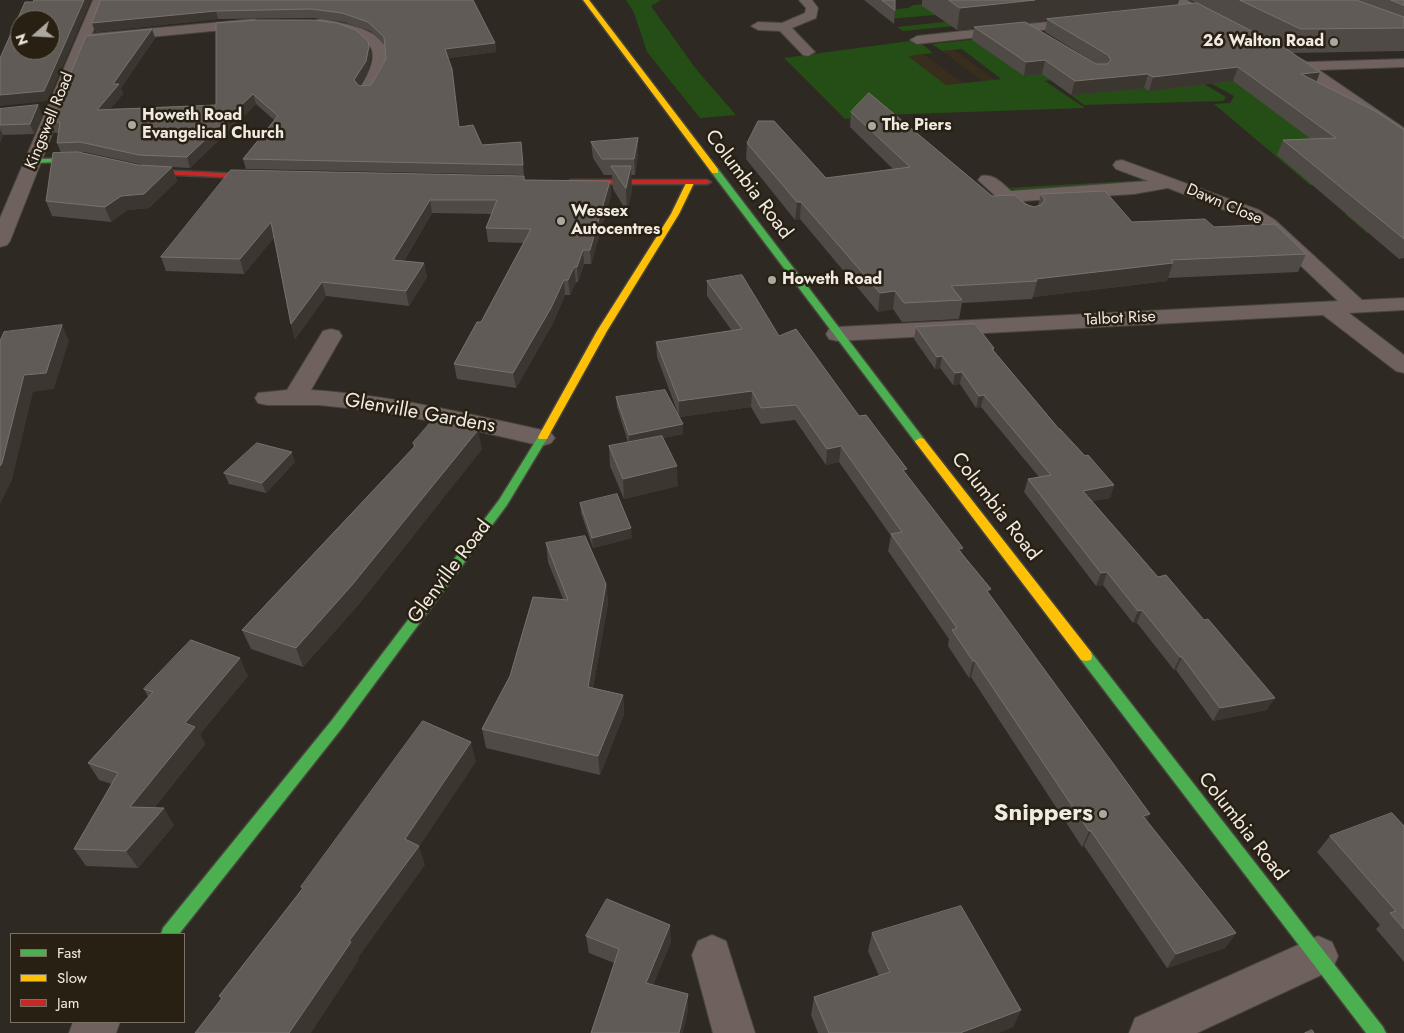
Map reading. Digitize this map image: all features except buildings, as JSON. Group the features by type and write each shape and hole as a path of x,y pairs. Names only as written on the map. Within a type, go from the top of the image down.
{"street":[{"name":"Kingswell Road","path":"0,241 4,223 33,161 99,0"},
{"name":"Columbia Road","path":"586,0 837,334 1377,1033"},
{"path":"758,26 784,27 811,15 812,8 805,0"},
{"path":"1177,6 1197,10 1231,28"},
{"path":"917,40 1092,21"},
{"path":"84,39 271,22"},
{"path":"305,22 352,29 372,38 380,51 382,61 376,78 366,91"},
{"path":"784,27 788,34 808,52"},
{"path":"1025,28 1041,38"},
{"path":"1277,51 1304,66 1404,136"},
{"path":"1304,66 1404,63"},
{"path":"38,109 56,107"},
{"path":"33,161 66,159 102,162"},
{"name":"Dawn Close","path":"1122,165 1252,214 1268,224 1357,306"},
{"path":"123,168 143,172 273,177"},
{"path":"562,182 690,183 721,180"},
{"path":"988,180 1030,216"},
{"name":"Glenville Road","path":"170,933 337,724 503,502 542,438 602,331 675,214 690,183"},
{"path":"1008,198 1134,189 1169,183"},
{"name":"Talbot Rise","path":"837,334 1404,304"},
{"path":"1328,308 1404,366"},
{"path":"296,395 331,336"},
{"name":"Glenville Gardens","path":"268,398 296,395 384,405 429,412 542,438"},
{"path":"712,955 734,1033"},
{"path":"1150,1033 1318,956"},
{"path":"90,1033 98,1023"}],"shaded area":[{"path":"954,50 995,80 982,81 942,51"},
{"path":"923,54 963,83 946,85 907,55"}],"green space":[{"path":"626,0 661,0 651,6 696,69 736,115 700,118 647,52 634,13"},
{"path":"927,4 970,12 888,19 877,11 908,8 913,5"},
{"path":"980,18 987,23 903,31 897,27"},
{"path":"1175,18 1289,99 1391,232 1367,233 1345,214 1359,214 1325,184 1310,185 1214,104 1230,103 1234,96 1181,67 1058,85 1052,81 1087,78"},
{"path":"1014,35 1048,73 1071,78 1045,81 1085,108 881,115 845,119 784,58 917,40 933,53 908,56 946,85 1001,79 962,49 942,51 932,44"},
{"path":"1204,84 1226,97 1223,101 1084,105 1071,95 1144,88 1149,91"},
{"path":"1147,180 1155,182 1125,186 1018,190 1006,188"}],"traffic: fast":[{"path":"33,161 89,160"},
{"path":"715,171 920,441"},
{"path":"170,933 337,724 503,502 543,437"},
{"path":"1086,656 1377,1033"}],"traffic: slow":[{"path":"586,0 715,171"},
{"path":"543,437 602,331 675,214 690,183"},
{"path":"920,441 1086,656"}],"traffic: jam":[{"path":"138,171 262,177"},
{"path":"573,182 707,182"}],"place":[{"name":"26 Walton Road","path":"1334,42"},
{"name":"Howeth Road Evangelical Church","path":"132,125"},
{"name":"The Piers","path":"872,126"},
{"name":"Wessex Autocentres","path":"561,221"},
{"name":"Howeth Road","path":"772,280"},
{"name":"Snippers","path":"1103,814"}]}
